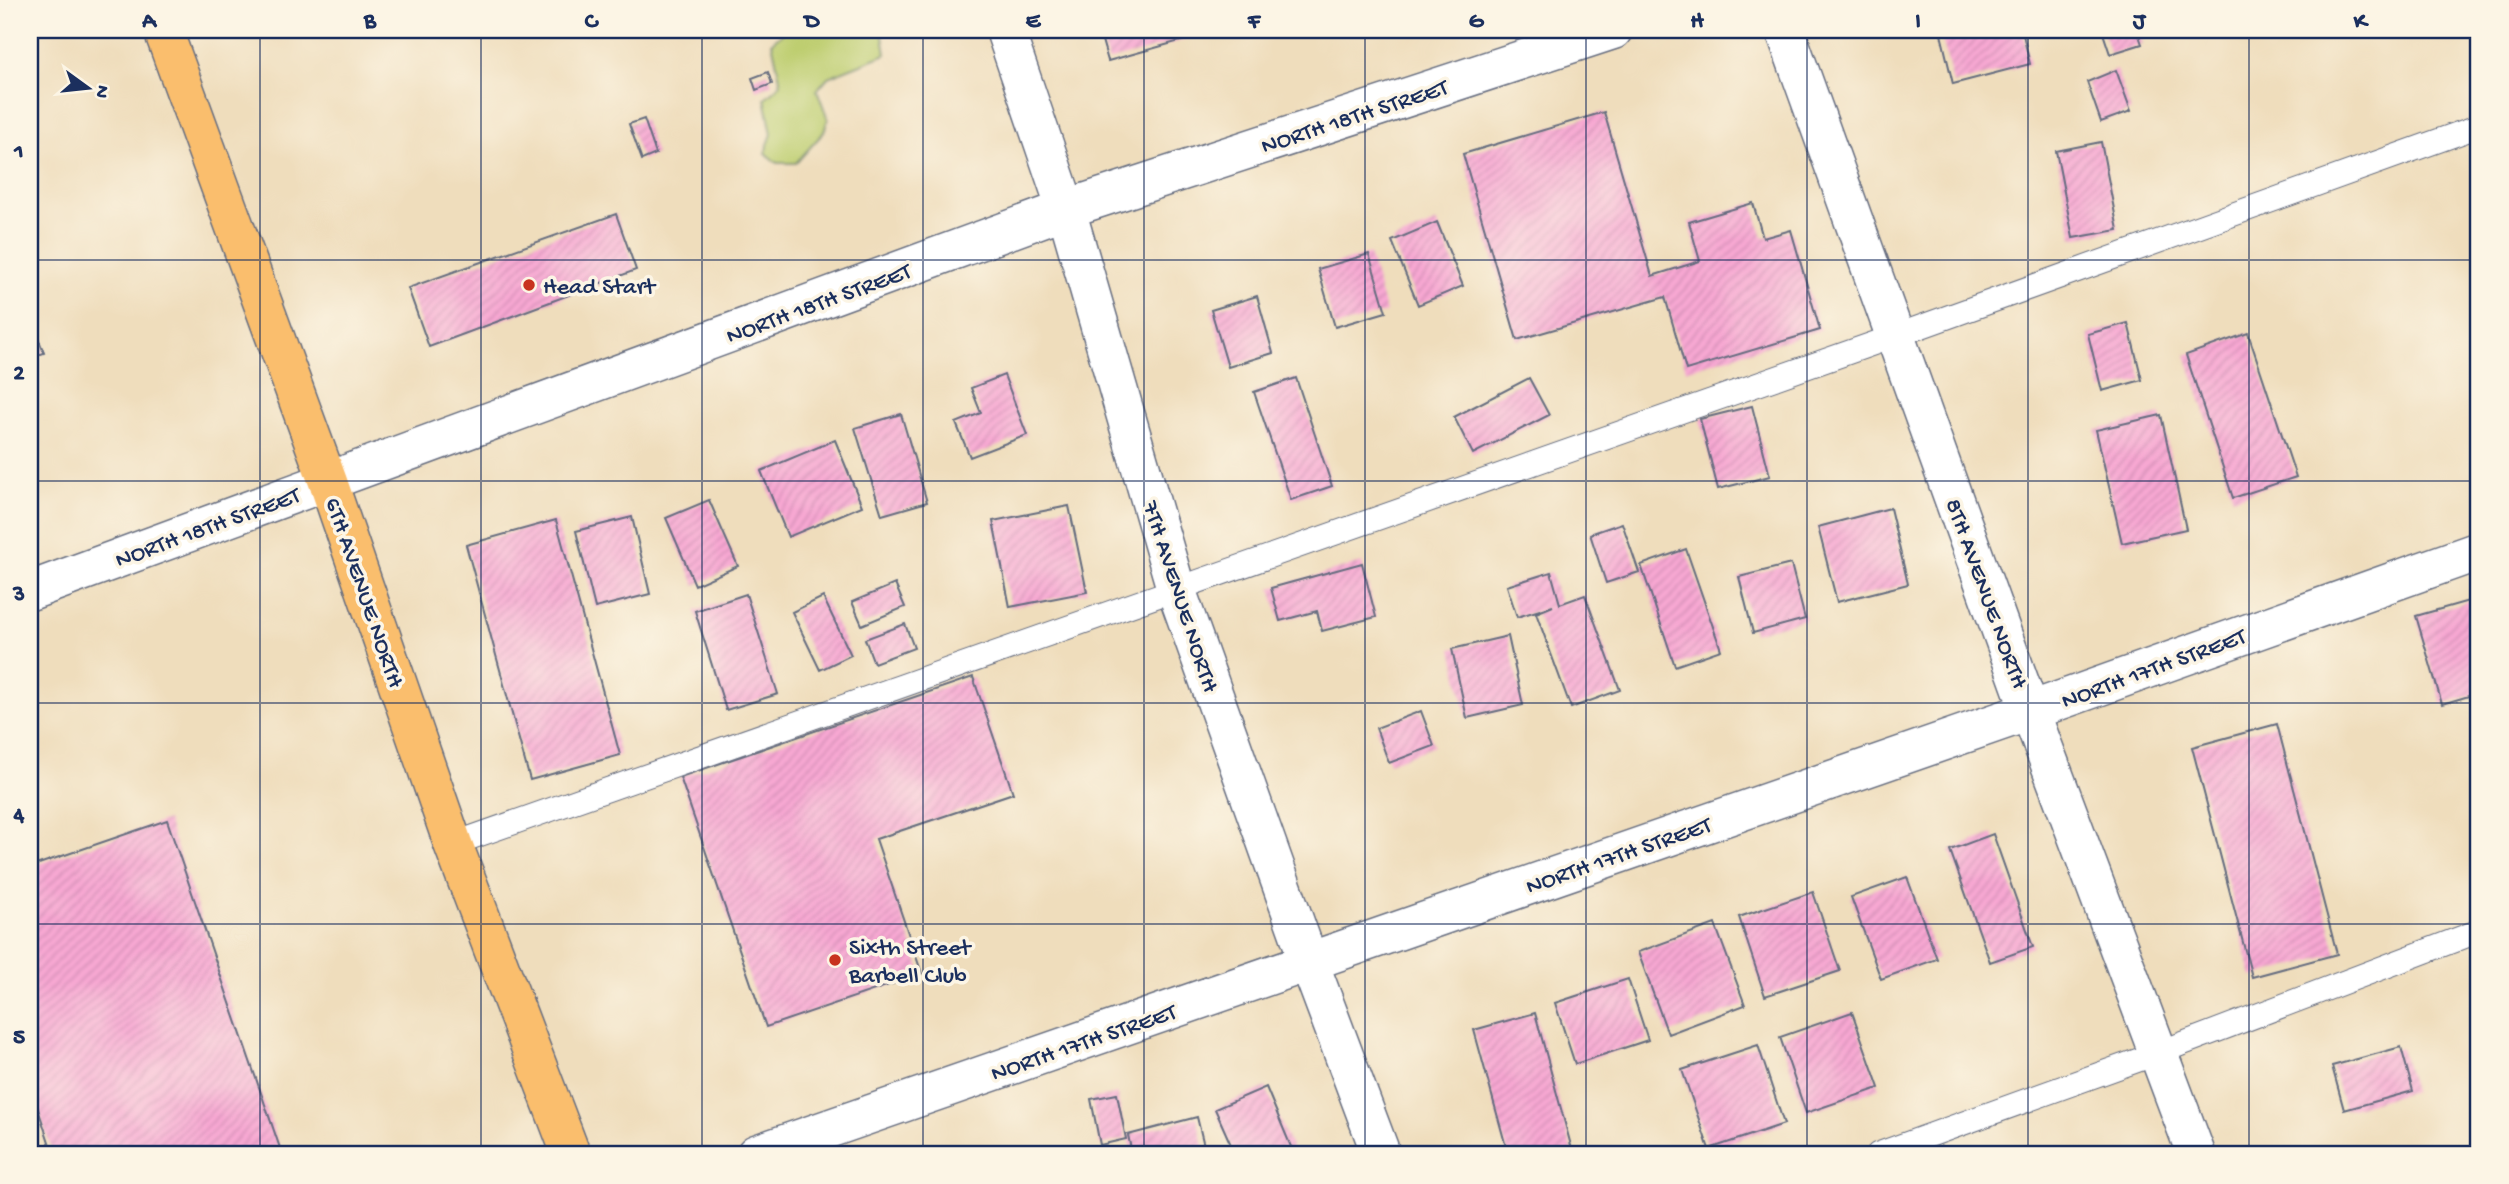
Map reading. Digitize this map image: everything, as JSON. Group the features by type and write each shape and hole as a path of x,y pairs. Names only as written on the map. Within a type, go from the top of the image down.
{"main road":[{"name":"6TH AVENUE NORTH","path":"163,30 328,482 453,844 571,1154"}],"street":[{"name":"7TH AVENUE NORTH","path":"1005,30 1066,209 1176,589 1309,962 1381,1154"},
{"name":"NORTH 18TH STREET","path":"30,591 1066,209 1613,30"},
{"name":"8TH AVENUE NORTH","path":"1785,30 2030,711 2196,1154"},
{"name":"NORTH 17TH STREET","path":"756,1154 2030,711 2479,551"}],"lane":[{"path":"453,844 1895,336 2479,126"},
{"path":"1878,1154 2158,1053 2479,932"}],"green space":[{"path":"786,30 882,30 886,54 828,77 817,90 828,119 824,132 796,163 777,163 765,153 772,134 765,98 781,84 772,42"}],"building":[{"path":"1099,30 1215,30 1216,31 1108,61"},
{"path":"1940,30 2022,30 2030,64 1953,84"},
{"path":"2102,30 2137,30 2142,44 2110,54"},
{"path":"2116,70 2131,111 2101,122 2087,82"},
{"path":"768,72 772,84 756,90 752,78"},
{"path":"1604,112 1652,276 1700,261 1689,222 1753,203 1763,238 1791,230 1820,330 1686,370 1665,297 1517,340 1463,154"},
{"path":"644,119 656,154 642,160 629,124"},
{"path":"2101,142 2118,230 2073,238 2056,151"},
{"path":"616,214 636,270 429,347 408,288"},
{"path":"1437,222 1463,286 1418,305 1392,241"},
{"path":"1369,254 1386,312 1335,327 1318,269"},
{"path":"1257,296 1273,353 1228,367 1211,310"},
{"path":"30,317 44,353 30,358"},
{"path":"2128,323 2142,380 2102,391 2088,334"},
{"path":"2248,333 2296,477 2233,498 2186,355"},
{"path":"1004,375 1027,435 970,457 956,423 981,413 971,388"},
{"path":"1296,378 1332,486 1291,500 1254,392"},
{"path":"1529,378 1549,415 1473,454 1454,417"},
{"path":"1752,406 1770,476 1718,489 1700,419"},
{"path":"901,414 927,502 882,515 855,428"},
{"path":"2161,415 2186,529 2122,543 2096,430"},
{"path":"835,440 862,506 788,537 761,471"},
{"path":"709,500 738,566 695,585 666,518"},
{"path":"1069,506 1087,592 1010,607 993,521"},
{"path":"1890,508 1908,584 1837,602 1818,527"},
{"path":"632,517 650,594 595,608 576,531"},
{"path":"556,520 620,755 530,780 466,545"},
{"path":"1622,523 1639,572 1606,583 1590,534"},
{"path":"1686,549 1721,650 1675,666 1641,565"},
{"path":"1362,563 1376,617 1322,631 1317,611 1280,621 1271,588"},
{"path":"1791,564 1805,619 1753,633 1739,577"},
{"path":"1551,572 1560,604 1585,595 1620,690 1571,708 1536,613 1553,606 1517,617 1507,586"},
{"path":"895,584 905,607 862,625 852,602"},
{"path":"746,594 778,694 726,710 695,611"},
{"path":"823,597 851,655 820,670 792,612"},
{"path":"2479,598 2479,693 2442,704 2416,616"},
{"path":"905,624 914,648 874,663 865,639"},
{"path":"1508,636 1523,705 1467,718 1452,649"},
{"path":"973,677 1013,793 876,839 922,974 766,1027 680,777"},
{"path":"1421,711 1434,746 1389,763 1376,728"},
{"path":"2277,724 2337,954 2252,977 2192,747"},
{"path":"167,820 282,1154 53,1154 30,1085 30,867"},
{"path":"1993,834 2033,947 1990,962 1950,850"},
{"path":"1907,877 1937,959 1881,979 1851,897"},
{"path":"1813,892 1840,971 1765,996 1739,917"},
{"path":"1715,924 1745,1005 1668,1034 1638,952"},
{"path":"1628,979 1648,1040 1575,1064 1555,1003"},
{"path":"1852,1012 1879,1088 1806,1113 1780,1037"},
{"path":"1535,1013 1573,1153 1508,1154 1474,1030"},
{"path":"1758,1045 1784,1124 1709,1149 1682,1070"},
{"path":"2401,1047 2413,1091 2344,1110 2332,1066"},
{"path":"1266,1087 1294,1154 1235,1154 1215,1109"},
{"path":"1117,1094 1126,1139 1100,1145 1091,1099"},
{"path":"1197,1117 1206,1154 1132,1154 1128,1135"}],"place":[{"name":"Head Start","path":"529,285"},
{"name":"Sixth Street Barbell Club","path":"835,960"}]}
